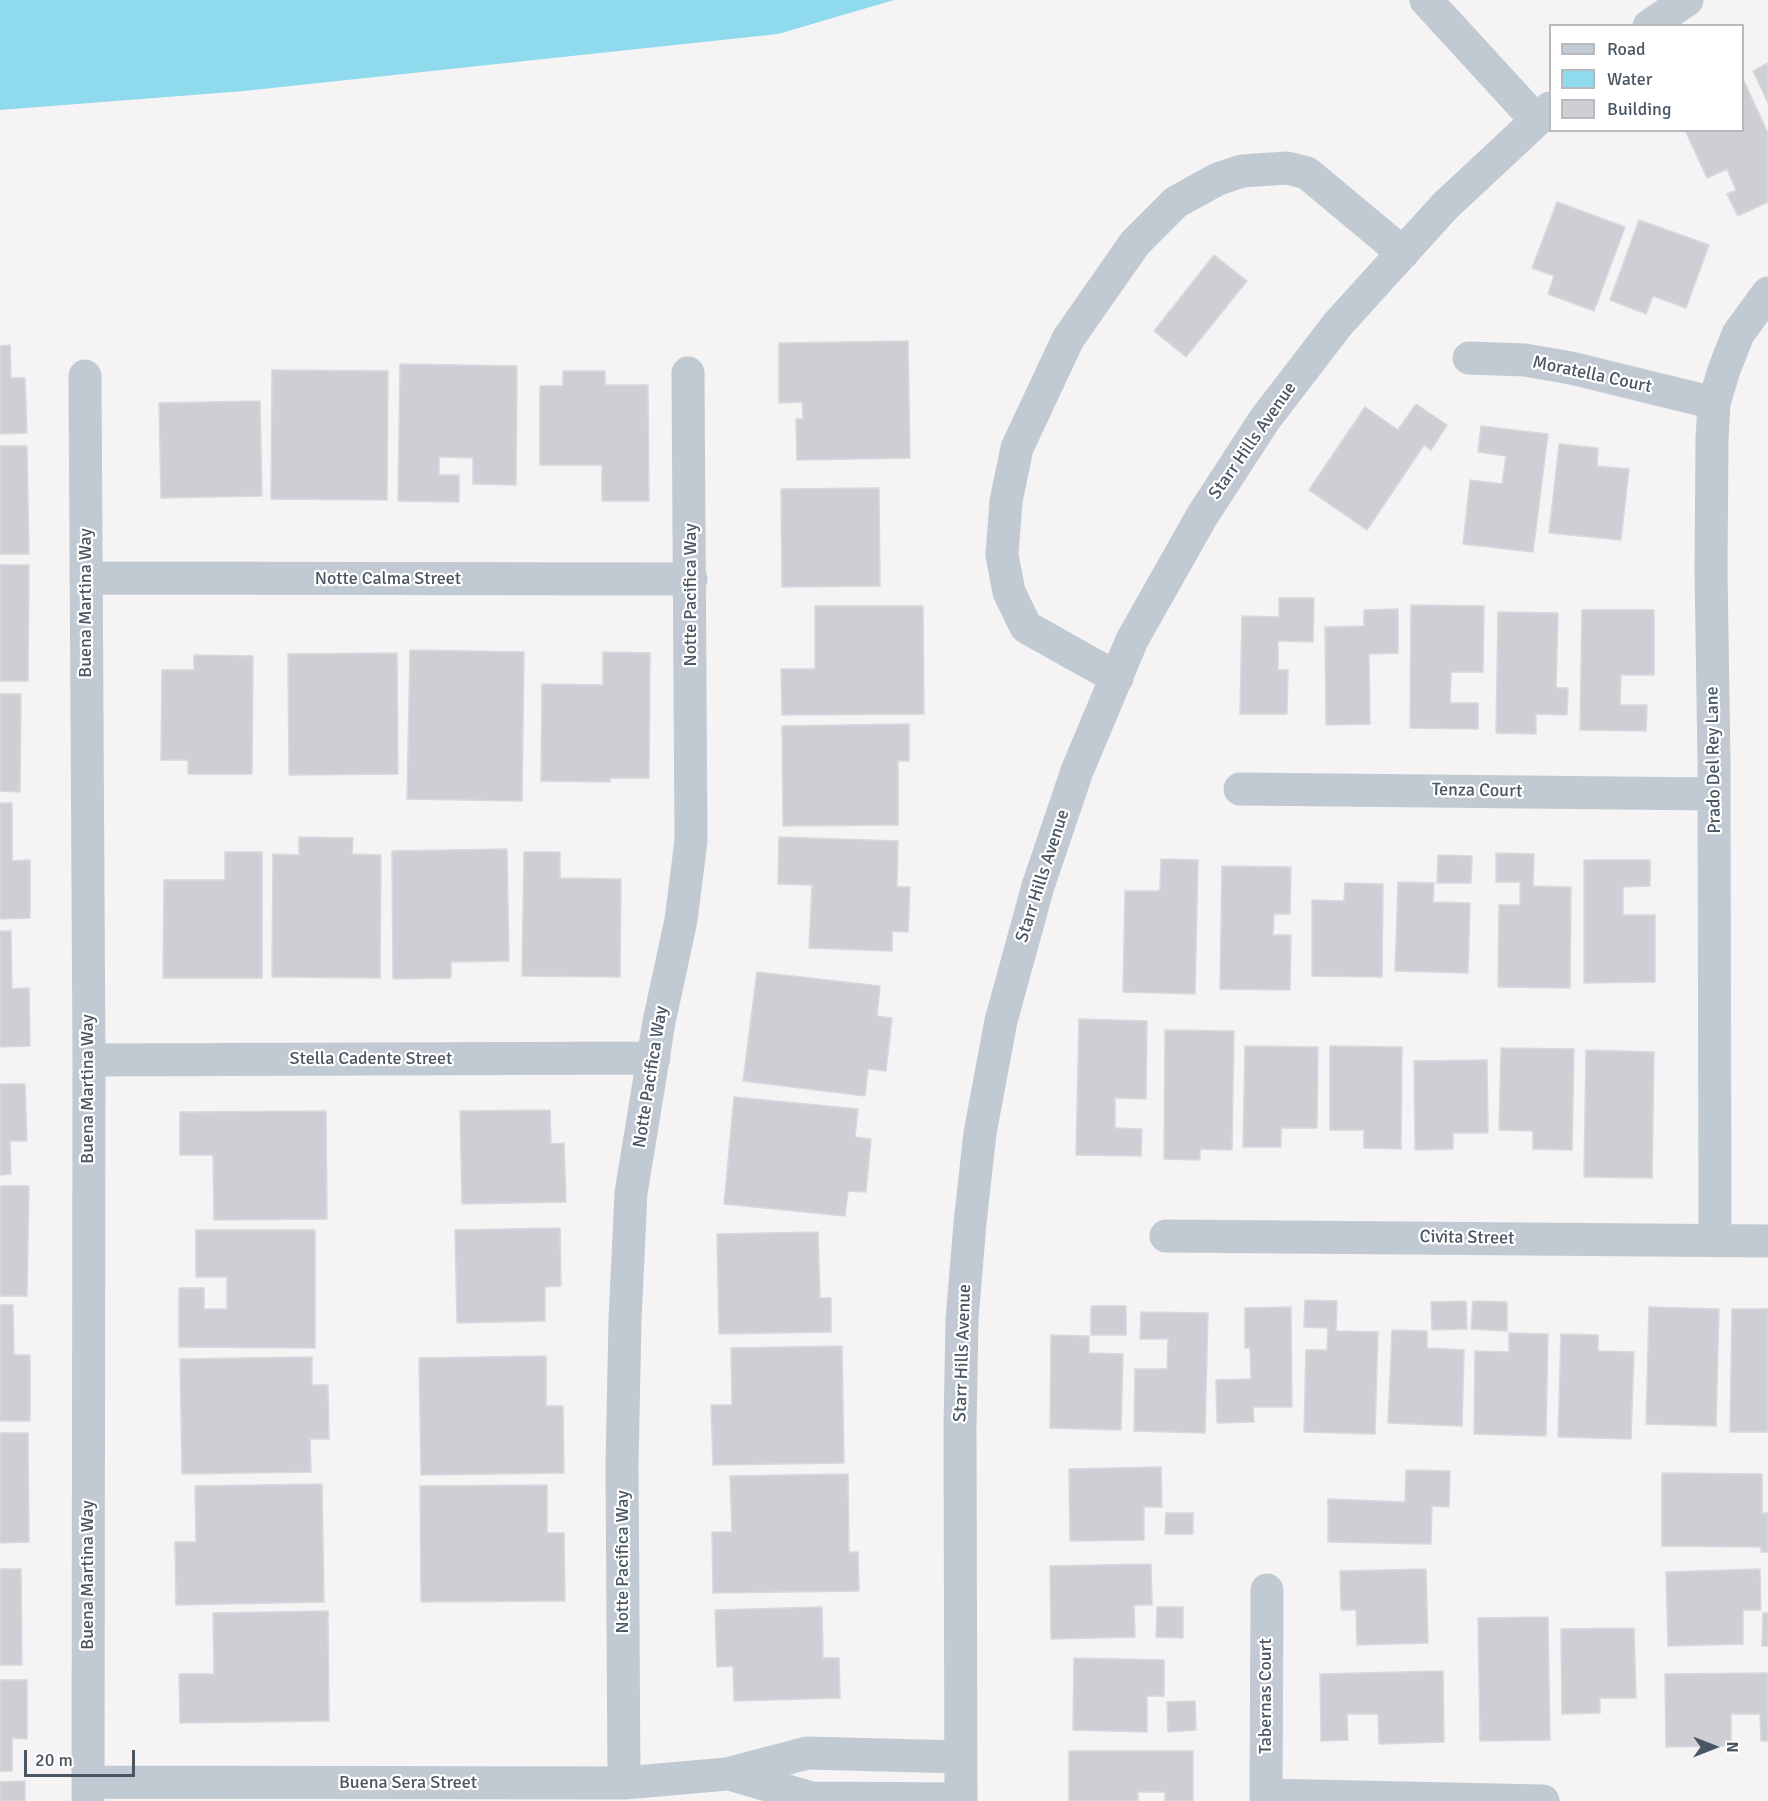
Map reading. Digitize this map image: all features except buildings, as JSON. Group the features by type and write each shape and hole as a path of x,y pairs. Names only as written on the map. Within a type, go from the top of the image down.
{"street":[{"path":"1426,0 1544,114"},
{"path":"1652,24 1687,0"},
{"name":"Starr Hills Avenue","path":"961,1800 962,1319 980,1133 1001,1021 1038,886 1077,771 1132,640 1202,516 1265,419 1338,324 1445,206 1544,114"},
{"path":"1117,678 1026,627 1009,592 1002,555 1006,501 1017,448 1068,339 1135,243 1176,202 1218,179 1242,171 1287,168 1307,173 1403,253"},
{"name":"Prado Del Rey Lane","path":"1715,1241 1711,570 1714,403 1738,334 1768,293"},
{"name":"Moratella Court","path":"1469,357 1525,360 1571,368 1714,403"},
{"name":"Notte Pacifica Way","path":"624,1784 622,1464 631,1193 659,1022 681,920 691,841 688,373"},
{"name":"Buena Martina Way","path":"85,376 89,1060 88,1792"},
{"name":"Notte Calma Street","path":"86,578 691,579"},
{"name":"Tenza Court","path":"1240,789 1714,794"},
{"name":"Stella Cadente Street","path":"89,1060 654,1058"},
{"name":"Civita Street","path":"1166,1236 1768,1241"},
{"name":"Tabernas Court","path":"1266,1798 1267,1590"},
{"name":"Buena Sera Street","path":"88,1792 624,1784 727,1774 807,1753 961,1757"},
{"path":"855,1799 856,1754"},
{"name":"Buena Sera Street","path":"727,1774 812,1798 961,1800"},
{"path":"1266,1798 1543,1801"}],"water":[{"path":"0,0 894,0 778,34 244,91 0,110"}]}
